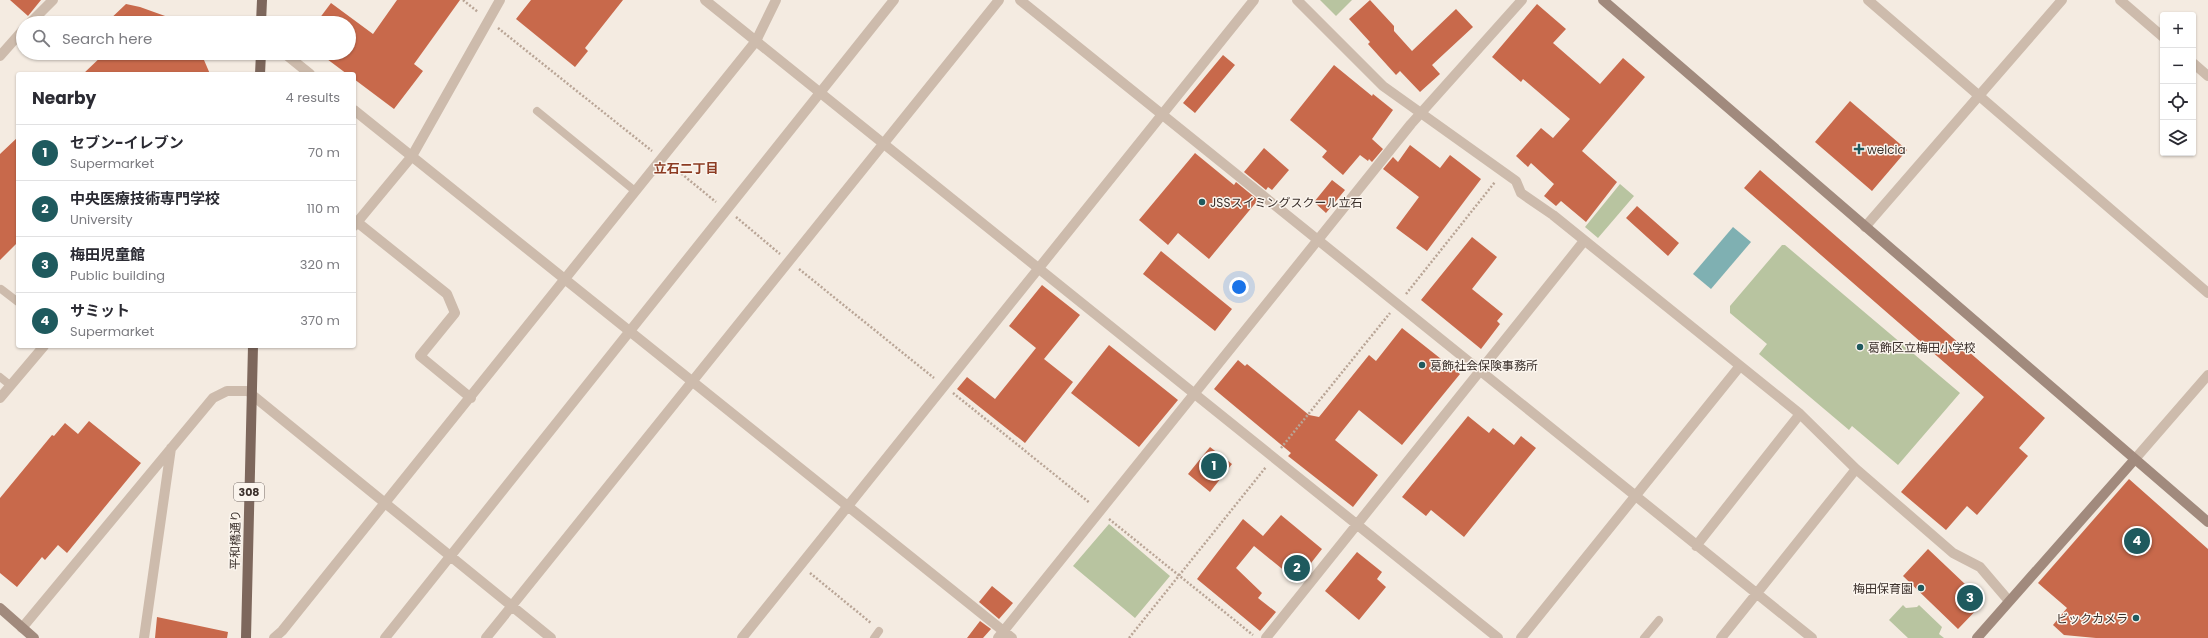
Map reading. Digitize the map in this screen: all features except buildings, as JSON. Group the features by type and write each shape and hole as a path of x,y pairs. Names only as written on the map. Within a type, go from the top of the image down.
{"main road":[{"path":"261,16 262,0"},
{"path":"260,72 261,60"},
{"name":"平和橋通り","path":"246,638 252,348"}],"street":[{"path":"37,16 53,0"},
{"path":"356,223 412,156 500,0"},
{"path":"705,0 1498,638"},
{"path":"274,638 282,632 471,398 661,158 756,41 776,0"},
{"path":"385,638 894,0"},
{"path":"486,638 882,143 999,0"},
{"path":"1020,0 1318,239 1635,497 1812,638"},
{"path":"742,638 1254,0"},
{"path":"1297,0 1383,86 1516,182 1521,192 1800,414 1856,469 1953,553 1980,567 2009,601"},
{"path":"1000,635 1318,239 1421,114 1522,0"},
{"path":"1603,0 2208,522"},
{"path":"1868,0 2208,293"},
{"path":"1866,227 2062,0"},
{"path":"2120,0 2160,34"},
{"path":"0,56 16,38"},
{"path":"293,60 308,72"},
{"path":"2196,66 2208,76"},
{"path":"356,112 847,506 1000,635 1012,638"},
{"path":"356,225 448,294 454,313 420,356 471,398"},
{"path":"1266,638 1584,241"},
{"path":"0,398 42,348"},
{"path":"1520,638 1740,366"},
{"path":"1977,638 2208,375"},
{"path":"22,628 213,398 219,393 237,390 251,393 552,638"},
{"path":"1696,546 1800,414"},
{"path":"144,638 171,447"},
{"path":"1721,638 1856,469"},
{"path":"0,608 34,638"}],"lane":[{"path":"537,111 635,191"},
{"path":"0,289 16,301"},
{"path":"0,377 10,385"},
{"path":"1644,638 1659,620"},
{"path":"874,638 880,631"}],"path":[{"path":"463,0 727,210 1257,638"},
{"path":"1129,638 1495,182 1500,185"},
{"path":"800,565 880,631"}],"green space":[{"path":"1320,0 1352,0 1336,16"},
{"path":"1620,184 1634,196 1598,238 1585,227"},
{"path":"1782,245 1785,245 1960,393 1898,465 1852,426 1849,430 1759,354 1767,344 1730,313 1730,306"},
{"path":"1109,524 1170,576 1135,618 1073,566"},
{"path":"1903,605 1906,608 1917,607 1919,605 1942,627 1939,634 1944,638 1908,638 1889,620"}],"water":[{"path":"1733,227 1751,242 1711,289 1693,274"}],"place":[{"name":"welcia","path":"1859,149"},
{"name":"JSSスイミングスクール立石","path":"1202,202"},
{"name":"葛飾区立梅田小学校","path":"1860,347"},
{"name":"葛飾社会保険事務所","path":"1422,365"},
{"name":"セブン-イレブン","path":"1214,466"},
{"name":"サミット","path":"2137,541"},
{"name":"中央医療技術専門学校","path":"1297,568"},
{"name":"梅田保育園","path":"1921,588"},
{"name":"梅田児童館","path":"1970,598"},
{"name":"ビックカメラ","path":"2136,618"}],"district":[{"name":"立石二丁目","path":"686,168"}]}
